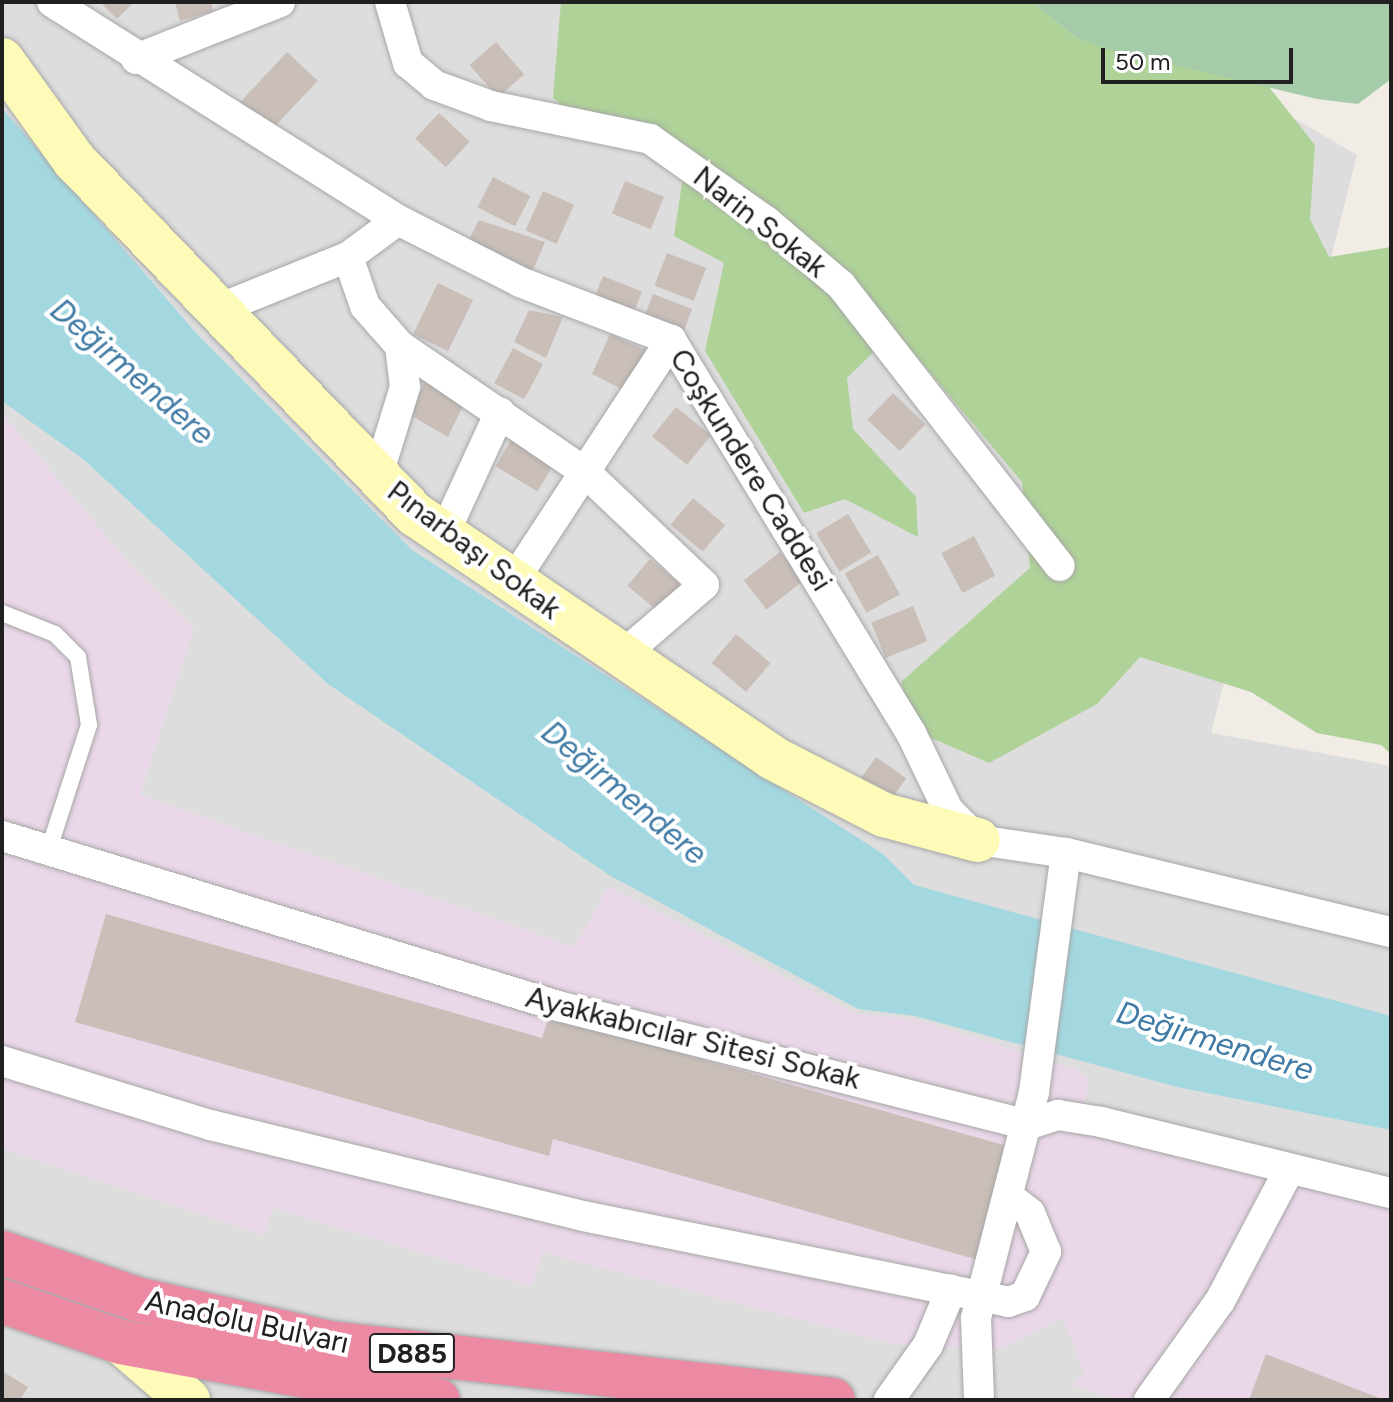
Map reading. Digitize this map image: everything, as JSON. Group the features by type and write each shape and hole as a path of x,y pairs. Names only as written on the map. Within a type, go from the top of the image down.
{"highway":[{"name":"Anadolu Bulvarı","path":"2,1253 136,1299 329,1343 833,1400"},
{"name":"Anadolu Bulvarı","path":"2,1301 121,1342 438,1400"}],"street":[{"name":"Coşkundere Caddesi","path":"52,2 136,59 398,220 520,282 671,340 887,692 948,810 978,840"},
{"path":"136,59 280,2"},
{"name":"Narin Sokak","path":"390,2 408,63 434,85 491,106 650,139 766,221 841,285 1060,566"},
{"name":"Pınarbaşı Sokak","path":"2,60 74,160 377,478 444,534 514,580 619,658 773,758 870,808 978,840"},
{"path":"216,310 348,257 398,220"},
{"path":"348,257 365,306 400,346 585,472 704,585 619,658"},
{"path":"514,580 671,340"},
{"path":"377,478 405,387 400,346"},
{"path":"444,534 500,412"},
{"name":"Ayakkabıcılar Sitesi Sokak","path":"2,836 558,1006 1027,1125 1058,1115 1101,1122 1288,1172 1391,1193"},
{"path":"978,840 1065,863 1391,932"},
{"path":"979,1400 974,1356 983,1296 1034,1092 1065,863"},
{"path":"2,1061 210,1125 583,1216 983,1296 1025,1296 1046,1252 1030,1213 1008,1196"},
{"path":"1149,1400 1220,1301 1288,1172"},
{"path":"889,1400 928,1345 951,1290"},
{"path":"121,1342 188,1400"}],"lane":[{"path":"2,613 55,634 78,657 89,725 49,849"}],"shaded area":[{"path":"2,2 1094,2 1357,155 1211,733 1391,766 1391,1400 2,1400"},
{"path":"2,413 133,568 194,629 140,795 574,947 609,887 857,1014 915,1019 1075,1069 1089,1079 1084,1107 1094,1131 1391,1210 1391,1400 1117,1400 1073,1385 1084,1373 1063,1318 997,1350 894,1344 542,1252 532,1286 273,1208 264,1235 2,1148"}],"green space":[{"path":"561,2 1032,2 1077,38 1269,87 1315,145 1310,219 1329,257 1391,247 1391,754 1381,745 1317,733 1251,692 1140,657 1097,704 989,763 913,730 901,682 1030,568 1022,482 895,331 847,378 853,429 916,497 918,537 845,499 804,513 705,351 724,263 674,236 684,170 593,133 553,98"},
{"path":"1032,2 1391,2 1391,79 1358,104 1317,99 1107,49 1077,38"}],"water":[{"name":"Değirmendere","path":"2,108 197,334 412,550 883,854 914,885 1391,1016 1391,1130 1177,1087 915,1016 858,1009 609,875 328,684 83,459 2,401"}],"building":[{"path":"100,2 134,2 117,19"},
{"path":"175,2 211,2 213,11 180,21"},
{"path":"496,42 524,74 498,97 470,65"},
{"path":"287,52 318,81 271,131 240,102"},
{"path":"439,113 470,142 446,167 415,139"},
{"path":"493,177 530,196 515,226 478,207"},
{"path":"625,181 664,197 651,229 612,213"},
{"path":"543,191 574,205 557,244 526,230"},
{"path":"479,220 545,242 531,275 465,247"},
{"path":"667,253 706,268 694,301 654,286"},
{"path":"603,276 642,292 629,324 590,308"},
{"path":"438,283 473,300 448,351 413,334"},
{"path":"653,294 692,309 680,342 640,327"},
{"path":"529,310 563,317 546,358 514,342"},
{"path":"610,334 654,354 629,393 592,374"},
{"path":"513,348 543,364 524,399 494,383"},
{"path":"431,367 470,391 448,437 410,415"},
{"path":"893,393 925,424 900,451 867,420"},
{"path":"676,407 711,435 687,465 652,437"},
{"path":"516,432 558,457 537,492 495,466"},
{"path":"693,498 725,525 703,552 671,525"},
{"path":"848,514 871,553 839,572 816,533"},
{"path":"974,536 995,576 962,593 941,553"},
{"path":"780,552 803,581 767,609 744,580"},
{"path":"878,555 900,594 867,613 845,573"},
{"path":"650,559 682,586 660,613 628,586"},
{"path":"913,606 927,641 886,658 871,623"},
{"path":"736,634 770,663 746,692 712,663"},
{"path":"876,757 906,778 889,803 859,782"},
{"path":"106,914 542,1038 549,1016 1014,1148 982,1261 553,1139 549,1156 75,1022"},
{"path":"1266,1354 1384,1400 1249,1400"},
{"path":"2,1371 28,1387 20,1400 2,1400"}]}
